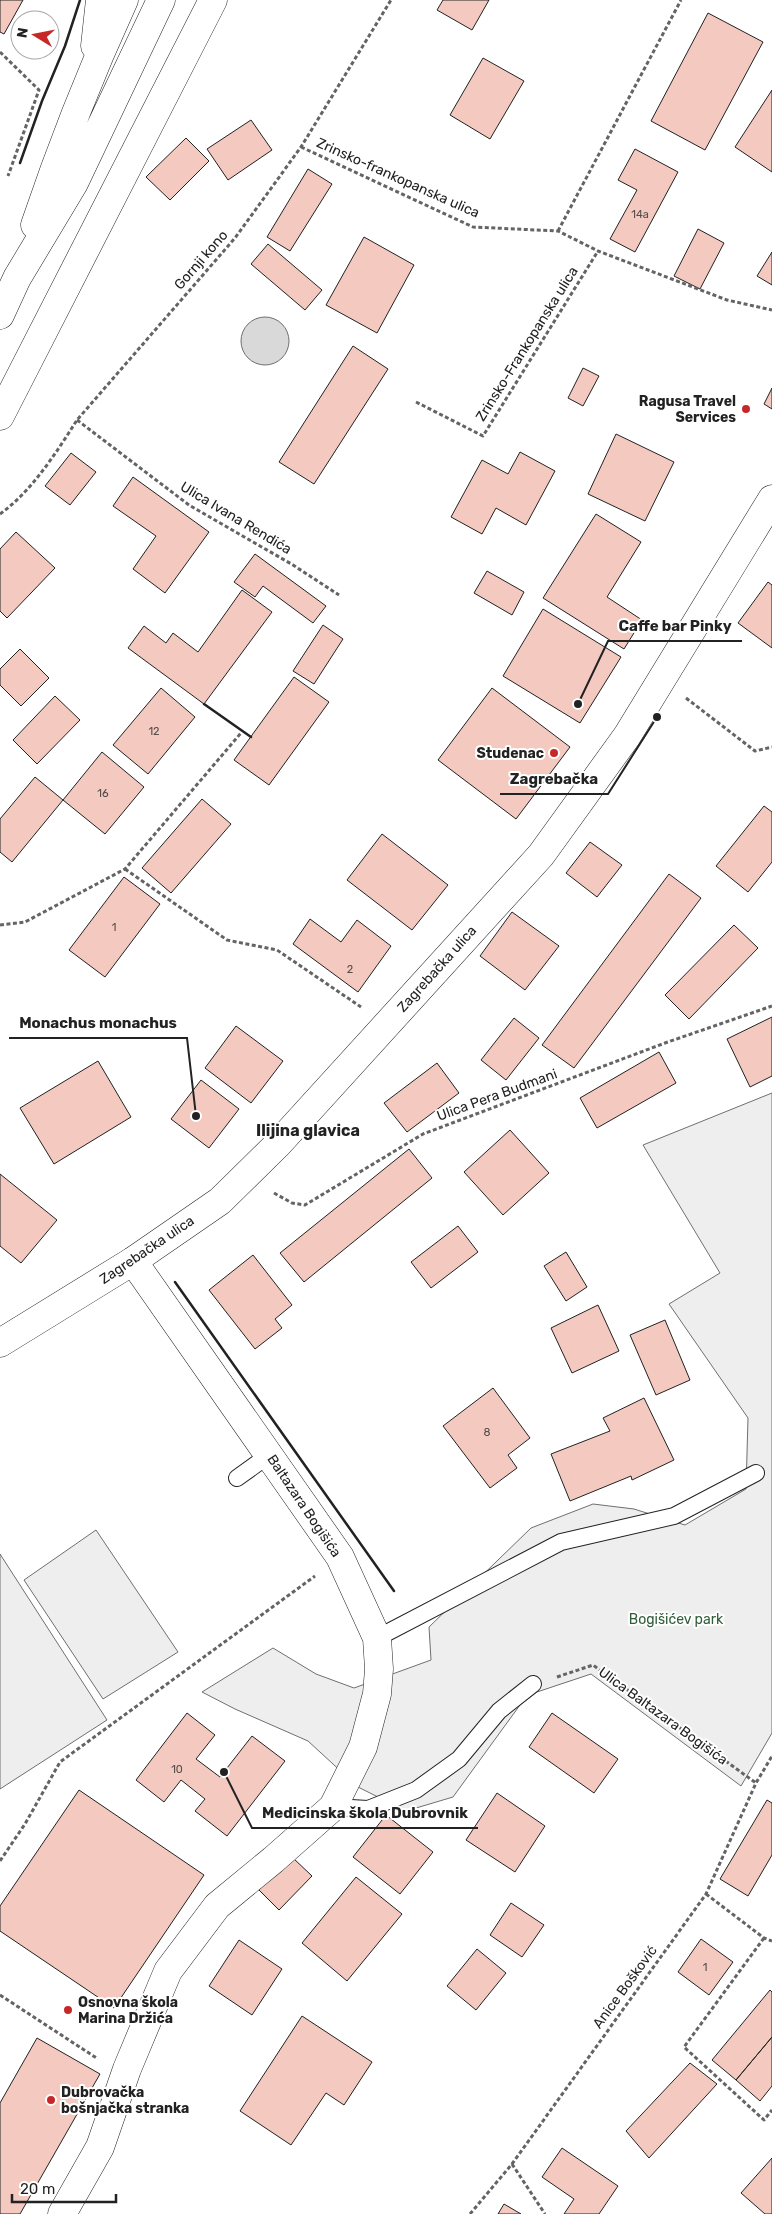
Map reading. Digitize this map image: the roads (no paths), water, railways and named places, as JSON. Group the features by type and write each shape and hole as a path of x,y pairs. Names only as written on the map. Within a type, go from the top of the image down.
{"street":[{"path":"93,68 100,0"},
{"path":"0,315 17,278 56,165 93,68 124,0"},
{"path":"17,278 74,183 162,0"},
{"path":"0,416 213,0"},
{"name":"Zagrebačka ulica","path":"0,1343 133,1261 220,1201 243,1176 278,1144 541,854 627,736 772,499"},
{"name":"Baltazara Bogišića","path":"133,1261 340,1557 376,1638 379,1669 375,1701 363,1748 333,1807"},
{"path":"62,2214 100,2147 124,2077 168,1971 217,1906 333,1807"}],"lane":[{"path":"237,1478 269,1455"},
{"path":"376,1638 561,1542 674,1516 756,1473"},
{"path":"333,1807 368,1809 416,1790 459,1759 499,1711 533,1684"}],"place":[{"name":"Ragusa Travel Services","path":"746,409"},
{"name":"Caffe bar Pinky","path":"578,704"},
{"name":"Zagrebačka","path":"657,717"},
{"name":"Studenac","path":"554,753"},
{"name":"Monachus monachus","path":"196,1116"},
{"name":"Medicinska škola Dubrovnik","path":"224,1772"},
{"name":"Osnovna škola Marina Držića","path":"68,2010"},
{"name":"Dubrovačka bošnjačka stranka","path":"51,2100"}],"district":[{"name":"Ilijina glavica","path":"308,1130"}],"park label":[{"name":"Bogišićev park","path":"676,1619"}]}
